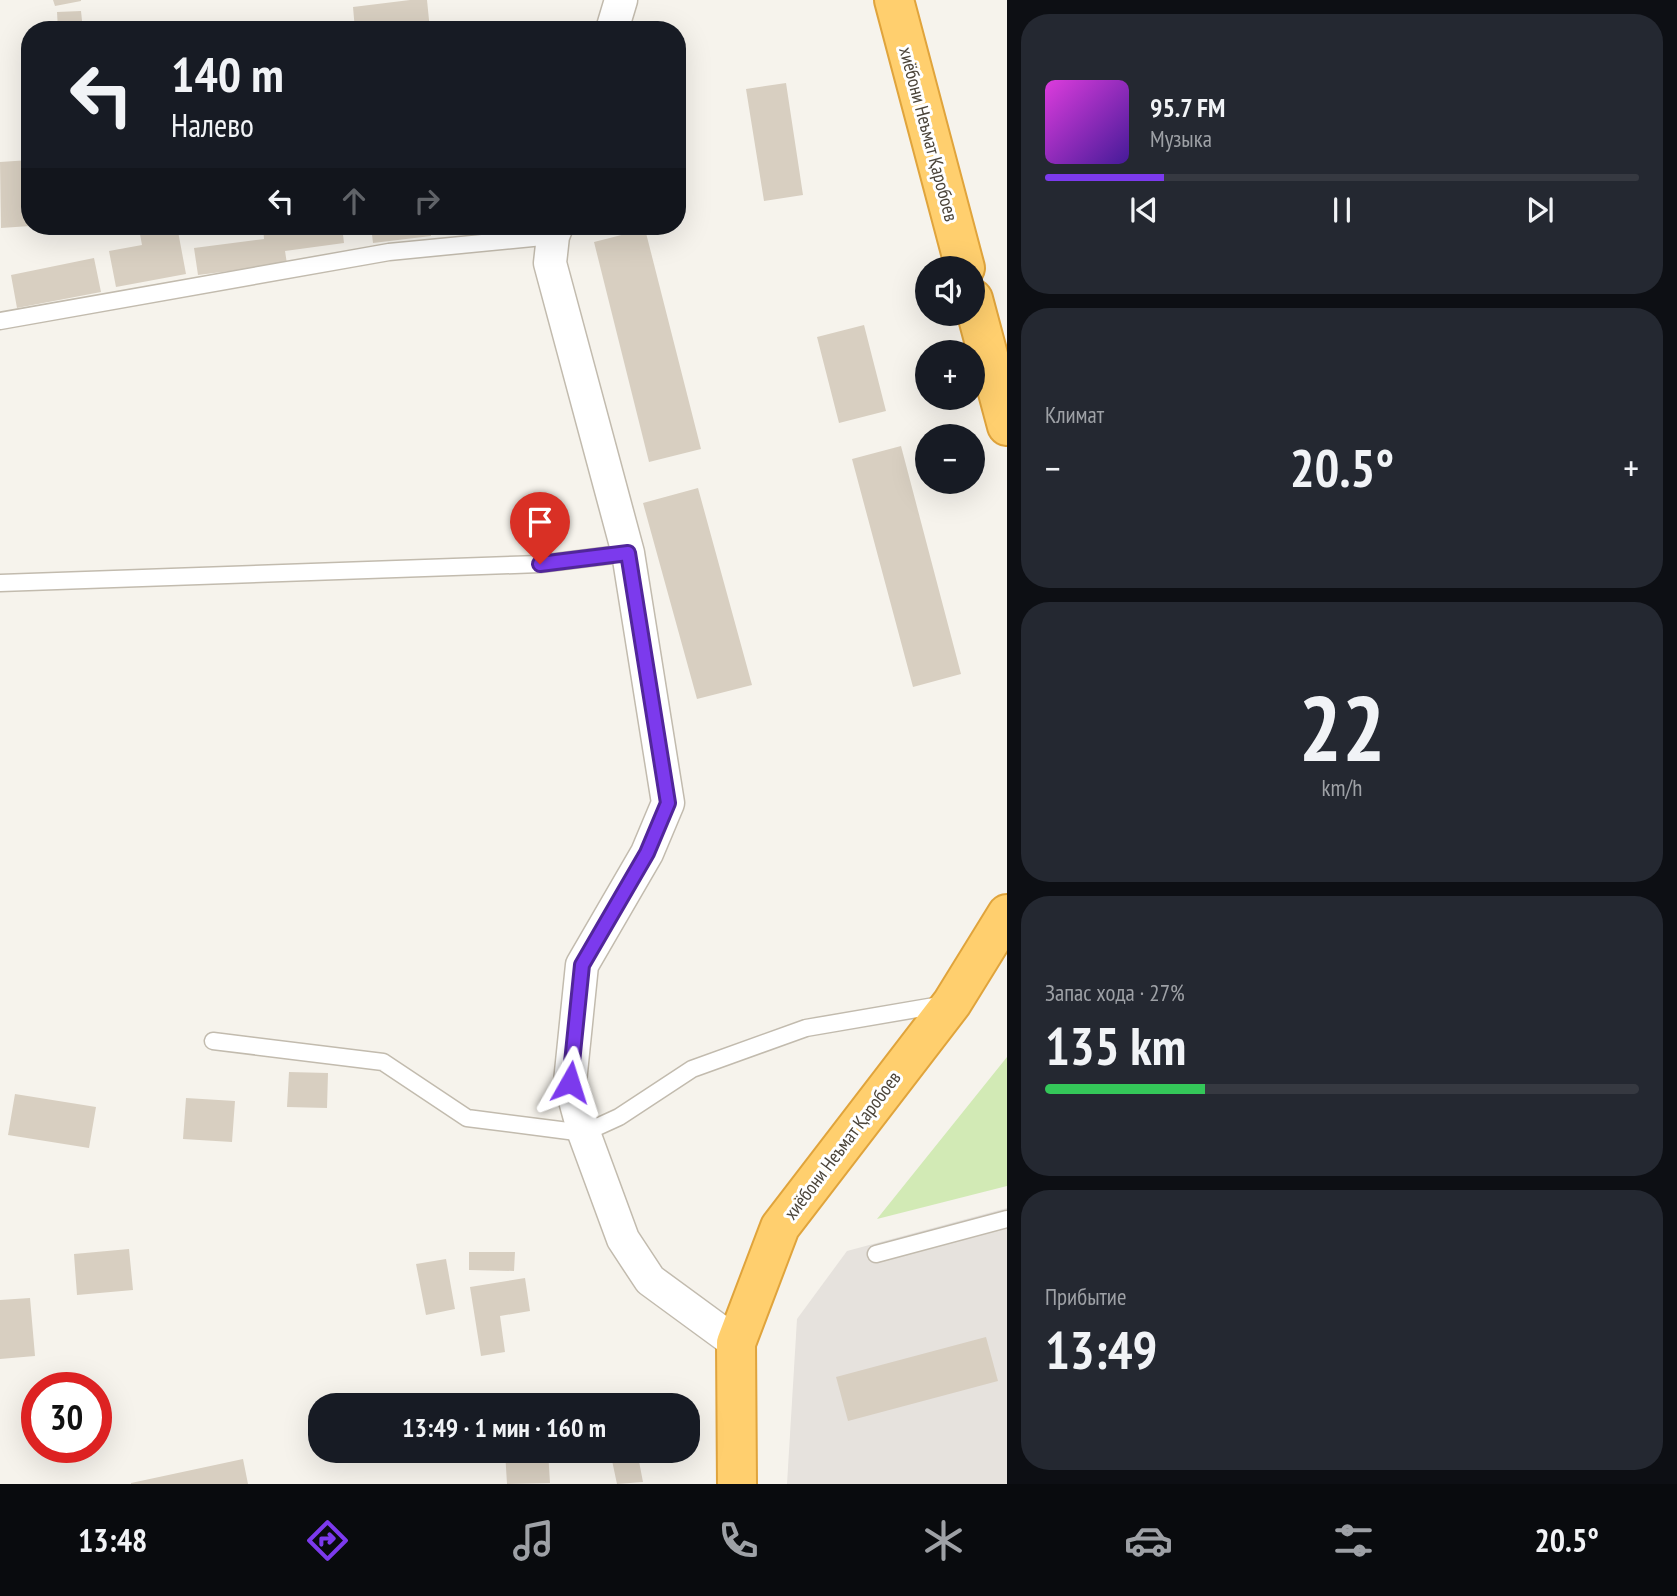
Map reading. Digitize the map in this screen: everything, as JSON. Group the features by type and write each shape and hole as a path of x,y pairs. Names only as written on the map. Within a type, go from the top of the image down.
{"highway":[{"name":"хиёбони Неъмат Қаробоев","path":"894,0 962,256"},
{"path":"980,326 1007,426"},
{"name":"хиёбони Неъмат Қаробоев","path":"737,1484 736,1343 780,1227 952,1003 1007,914"}],"street":[{"path":"615,21 621,0"},
{"path":"554,235 550,263 628,553 668,803 647,853 582,965 570,1082 584,1133 622,1238 650,1280 736,1343"}],"lane":[{"path":"0,321 389,252 523,235"},
{"path":"0,583 540,564 628,553"},
{"path":"213,1041 383,1062 467,1118 584,1133 618,1117 692,1069 806,1028 952,1003"},
{"path":"876,1254 1007,1219"}],"shaded area":[{"path":"1007,1208 1007,1484 787,1484 797,1319 847,1251"}],"green space":[{"path":"1007,1057 1007,1186 877,1219 1003,1062"}],"building":[{"path":"53,0 81,0 81,1 55,6"},
{"path":"427,0 429,21 354,21 353,7"},
{"path":"81,11 82,21 58,21 57,12"},
{"path":"786,83 803,195 764,201 746,89"},
{"path":"21,161 21,227 1,228 0,162"},
{"path":"140,235 179,235 186,274 116,287 109,251 142,245"},
{"path":"264,235 343,235 344,243 285,251 287,264 198,275 194,248 264,239"},
{"path":"372,235 431,235 431,236 373,243"},
{"path":"621,235 647,235 701,449 649,462 594,242"},
{"path":"94,258 101,292 17,308 11,275"},
{"path":"864,325 886,411 839,423 817,337"},
{"path":"901,446 961,674 913,687 852,459"},
{"path":"698,488 752,685 697,699 643,503"},
{"path":"289,1072 328,1073 327,1108 287,1107"},
{"path":"15,1094 96,1107 89,1148 8,1135"},
{"path":"186,1098 235,1101 232,1142 183,1139"},
{"path":"129,1249 133,1290 77,1295 74,1254"},
{"path":"469,1252 515,1252 514,1271 469,1270"},
{"path":"446,1259 455,1309 426,1315 416,1264"},
{"path":"525,1278 530,1311 500,1316 505,1352 481,1356 470,1287"},
{"path":"30,1298 35,1356 0,1359 0,1300"},
{"path":"986,1337 998,1381 848,1421 836,1377"},
{"path":"243,1459 248,1484 131,1484 131,1483"},
{"path":"506,1463 549,1463 550,1483 507,1484"},
{"path":"613,1463 639,1463 643,1482 617,1484"}],"route":[{"path":"540,564 628,553 668,803 647,853 582,965 570,1082"}]}
